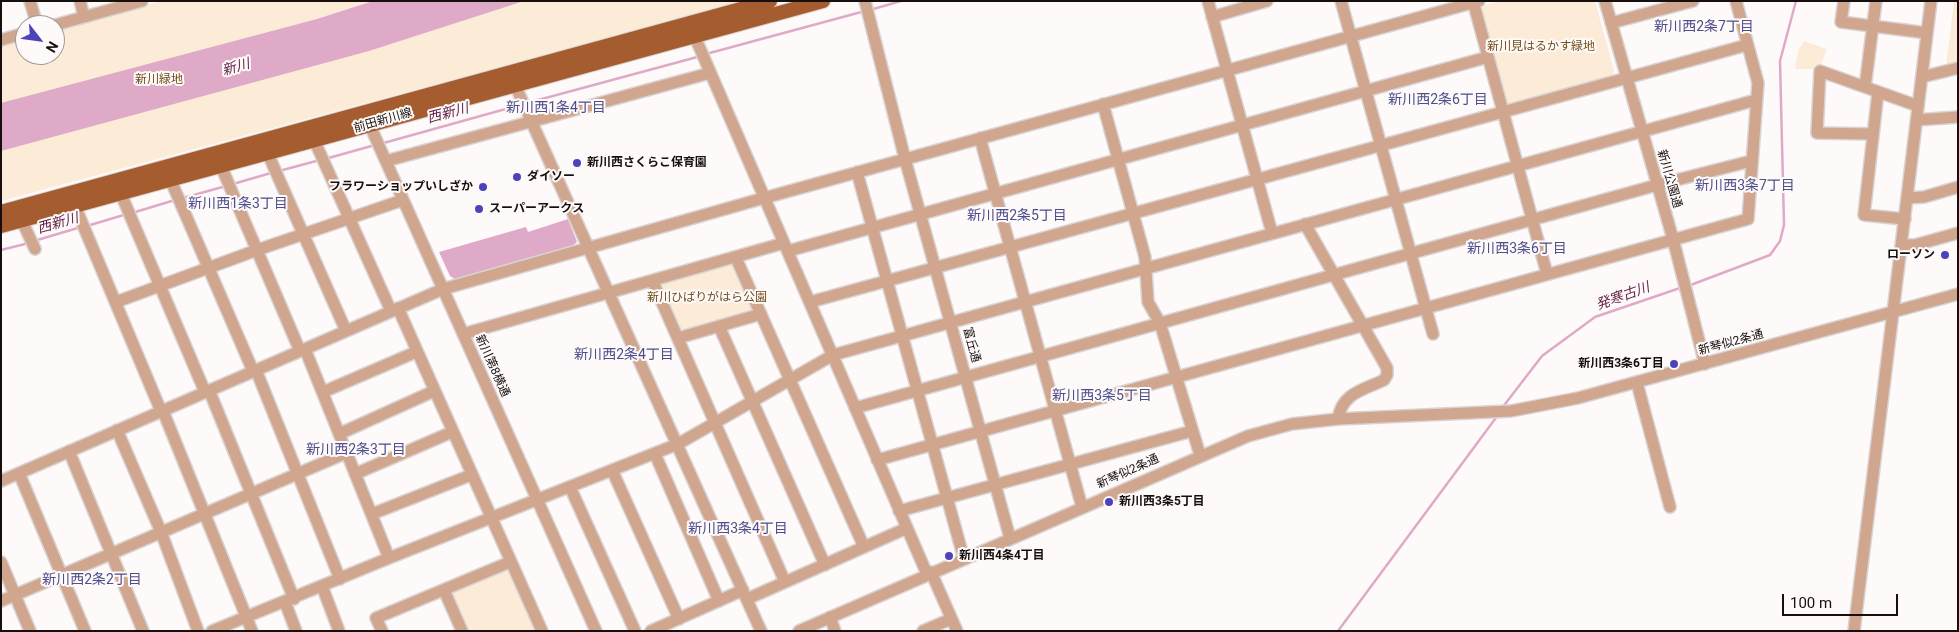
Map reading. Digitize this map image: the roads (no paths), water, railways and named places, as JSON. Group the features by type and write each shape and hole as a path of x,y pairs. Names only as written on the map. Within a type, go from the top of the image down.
{"main road":[{"name":"前田新川線","path":"1,212 770,1"},
{"name":"前田新川線","path":"1,226 221,166 271,160 315,142 370,125 823,1"}],"street":[{"path":"30,1 34,15"},
{"path":"80,1 84,17"},
{"path":"65,22 142,1"},
{"path":"1208,1 1272,233"},
{"path":"1212,16 1267,1"},
{"path":"1341,1 1433,334"},
{"name":"新川公園通","path":"1605,1 1673,239 1705,364"},
{"path":"1611,23 1693,1"},
{"path":"877,460 1748,219 1758,82 1736,1"},
{"path":"1844,1 1841,22 1927,32"},
{"path":"1865,87 1876,1"},
{"path":"1854,631 1931,1"},
{"path":"1,481 443,289 857,172 1475,2 1488,57 1519,165 1547,274"},
{"name":"富丘通","path":"867,7 905,159 1010,538"},
{"path":"690,24 899,511 957,631"},
{"path":"1,40 15,36"},
{"path":"810,302 888,283 1256,178 1747,45"},
{"path":"463,334 736,258 873,228 1488,57"},
{"path":"1922,77 1958,68"},
{"path":"384,157 709,70"},
{"path":"1873,134 1817,133 1820,71 1918,106"},
{"path":"515,85 761,631"},
{"path":"1878,92 1864,215 1905,219"},
{"path":"212,631 389,558 678,444 832,355 1756,100"},
{"path":"1103,104 1146,268 1148,302 1160,323 1200,455"},
{"name":"新川第8横通","path":"364,112 596,631"},
{"path":"1917,120 1958,117"},
{"path":"980,138 1082,507"},
{"path":"315,142 416,352 542,631"},
{"path":"271,160 346,331"},
{"path":"855,408 1657,185 1751,161"},
{"path":"221,166 322,392 389,558"},
{"path":"165,168 299,473 340,579"},
{"path":"857,172 964,559"},
{"path":"1907,198 1924,197 1958,187"},
{"path":"121,194 252,494 289,600 296,631"},
{"path":"116,302 257,250 403,200"},
{"path":"75,206 205,514 252,631"},
{"path":"22,221 35,249"},
{"path":"1305,224 1386,368 1387,375 1384,380 1345,398 1339,408 1338,419"},
{"path":"1902,245 1915,245 1958,233"},
{"path":"736,258 864,547"},
{"path":"652,282 785,582"},
{"name":"新琴似2条通","path":"799,631 1200,455 1248,436 1292,424 1338,419 1511,411 1578,398 1958,294"},
{"path":"678,338 761,314"},
{"path":"719,326 825,565"},
{"path":"322,392 416,352"},
{"path":"1637,383 1670,508"},
{"path":"339,434 434,391"},
{"path":"118,430 161,532 198,631"},
{"path":"899,511 1192,431"},
{"path":"355,474 452,432"},
{"path":"69,451 143,631"},
{"path":"1,601 346,453"},
{"path":"655,454 720,601"},
{"path":"612,470 679,619"},
{"path":"19,473 85,631"},
{"path":"372,514 471,475"},
{"path":"570,487 635,631"},
{"path":"651,631 720,601 785,582 907,528"},
{"path":"1,562 30,631"},
{"path":"382,631 376,618 510,562"},
{"path":"322,586 339,631"},
{"path":"444,590 459,630"},
{"path":"830,617 835,631"},
{"path":"923,631 951,619"}],"water":[{"name":"新川","path":"373,1 524,1 369,51 1,151 1,103 317,19"},
{"path":"568,219 577,242 571,247 456,280 450,276 439,252 526,227 528,232"}],"waterway":[{"name":"西新川","path":"870,10 901,1"},
{"name":"発寒古川","path":"1688,286 1770,255 1780,241 1784,225 1780,61 1796,1"},
{"name":"西新川","path":"706,54 865,11"},
{"name":"西新川","path":"527,103 701,56"},
{"name":"西新川","path":"380,144 520,105"},
{"name":"西新川","path":"325,159 375,145"},
{"name":"西新川","path":"279,171 320,160"},
{"name":"西新川","path":"233,184 271,173"},
{"name":"西新川","path":"183,198 226,186"},
{"name":"西新川","path":"132,213 175,200"},
{"name":"西新川","path":"87,226 127,214"},
{"name":"西新川","path":"34,241 81,227"},
{"name":"西新川","path":"1,250 29,243"},
{"name":"発寒古川","path":"1502,408 1542,356 1595,317 1683,287"},
{"name":"発寒古川","path":"1338,631 1498,415"}],"place":[{"name":"新川西さくらこ保育園","path":"577,163"},
{"name":"ダイソー","path":"517,177"},
{"name":"フラワーショップいしざか","path":"483,187"},
{"name":"スーパーアークス","path":"479,209"},
{"name":"ローソン","path":"1945,255"},
{"name":"新川西3条6丁目","path":"1674,364"},
{"name":"新川西3条5丁目","path":"1109,502"},
{"name":"新川西4条4丁目","path":"949,556"}],"district":[{"name":"新川西2条7丁目","path":"1704,27"},
{"name":"新川西2条6丁目","path":"1438,100"},
{"name":"新川西1条4丁目","path":"556,108"},
{"name":"新川西3条7丁目","path":"1745,186"},
{"name":"新川西1条3丁目","path":"238,204"},
{"name":"新川西2条5丁目","path":"1017,216"},
{"name":"新川西3条6丁目","path":"1517,249"},
{"name":"新川西2条4丁目","path":"624,355"},
{"name":"新川西3条5丁目","path":"1102,396"},
{"name":"新川西2条3丁目","path":"356,450"},
{"name":"新川西3条4丁目","path":"738,529"},
{"name":"新川西2条2丁目","path":"92,580"}],"park label":[{"name":"新川見はるかす緑地","path":"1541,47"},
{"name":"新川緑地","path":"159,80"},
{"name":"新川ひばりがはら公園","path":"707,298"}]}
